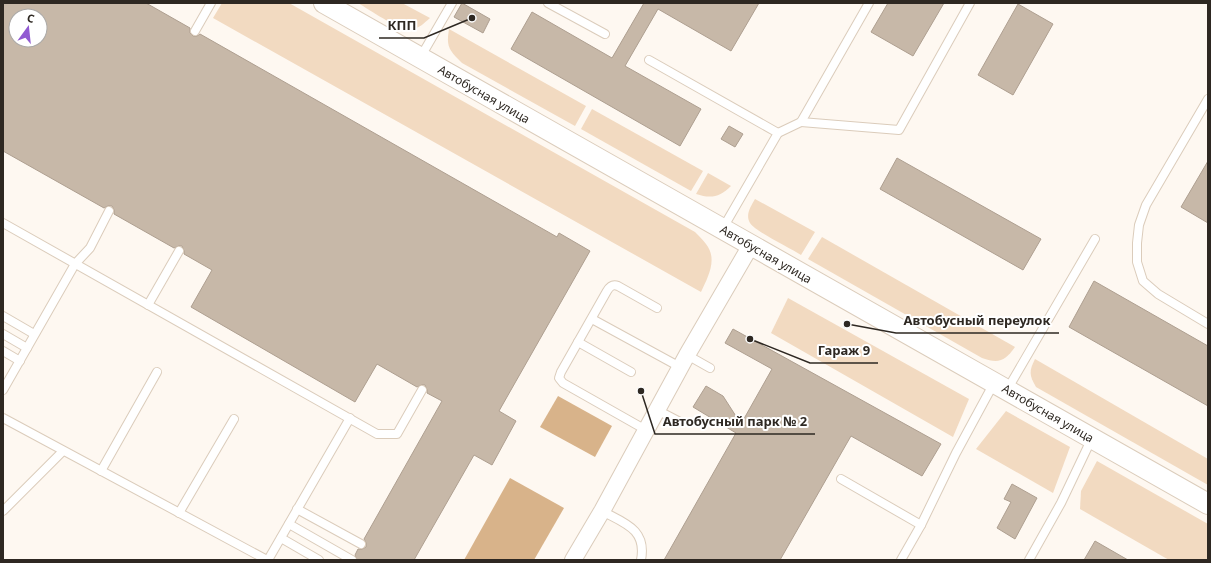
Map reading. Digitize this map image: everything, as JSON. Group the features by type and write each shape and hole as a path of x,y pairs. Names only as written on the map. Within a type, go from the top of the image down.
{"street":[{"name":"Автобусная улица","path":"324,3 1208,504"},
{"path":"573,560 602,511 684,361 751,245"}],"lane":[{"path":"195,31 211,3"},
{"path":"420,58 452,3"},
{"path":"548,3 605,34"},
{"path":"801,122 869,3"},
{"path":"723,229 778,133 801,122 899,130 970,3"},
{"path":"649,60 778,133"},
{"path":"1208,99 1146,205 1139,225 1137,242 1137,262 1143,281 1158,294 1208,324"},
{"path":"3,390 75,264 90,248 109,211"},
{"path":"3,223 378,434 397,434 422,390"},
{"path":"901,560 921,526 956,453 1095,239"},
{"path":"148,305 178,251"},
{"path":"646,430 563,383 559,378 609,288 614,285 657,308"},
{"path":"3,316 34,334"},
{"path":"592,319 684,361 710,368"},
{"path":"3,334 27,348"},
{"path":"578,342 631,372"},
{"path":"3,351 20,360"},
{"path":"101,471 157,372"},
{"path":"657,410 680,422"},
{"path":"3,418 268,560 350,418"},
{"path":"179,513 234,419"},
{"path":"1029,560 1061,503 1092,438"},
{"path":"3,512 63,451"},
{"path":"841,479 921,526"},
{"path":"297,509 361,544"},
{"path":"602,511 629,526 639,534 643,546 641,560"},
{"path":"289,524 352,560"},
{"path":"280,538 319,560"}],"shaded area":[{"path":"222,3 289,3 695,232 710,250 712,262 701,292 213,18"},
{"path":"358,3 402,3 430,18 416,28 405,28 392,23"},
{"path":"449,29 586,106 575,126 462,63 451,51 448,44"},
{"path":"592,109 703,171 691,191 581,129"},
{"path":"708,173 731,186 723,193 711,197 696,194"},
{"path":"755,199 815,232 801,255 753,227 750,223 748,214"},
{"path":"822,237 1015,347 1005,358 1001,360 993,361 982,358 808,259"},
{"path":"788,298 969,399 953,437 771,333"},
{"path":"1035,359 1208,459 1208,485 1036,387 1031,373"},
{"path":"558,396 612,426 595,457 540,427"},
{"path":"1006,411 1070,447 1053,493 976,449"},
{"path":"1097,461 1208,524 1208,560 1169,560 1080,509 1081,491"},
{"path":"510,478 564,508 534,560 464,560"}],"building":[{"path":"3,3 146,3 190,28 190,33 193,36 200,34 557,237 559,233 590,251 499,411 516,421 492,465 474,455 414,560 357,560 355,555 358,549 366,547 364,539 442,401 427,393 425,385 417,387 377,364 355,402 191,307 212,270 184,254 182,246 174,248 114,214 112,206 104,208 3,151"},
{"path":"462,3 490,19 483,33 454,17"},
{"path":"644,3 759,3 731,51 658,9 625,66 701,109 680,146 511,49 532,12 612,58"},
{"path":"888,3 944,3 913,56 871,32"},
{"path":"1018,4 1053,24 1013,95 978,75"},
{"path":"729,126 743,134 735,147 721,139"},
{"path":"897,158 1041,239 1023,270 880,189"},
{"path":"1208,161 1208,223 1181,207"},
{"path":"1094,281 1208,346 1208,406 1069,327"},
{"path":"733,329 941,444 922,476 851,436 780,560 664,560 736,433 693,407 706,386 723,396 741,424 772,369 725,343"},
{"path":"1012,484 1037,498 1015,539 997,528 1011,502 1004,499"},
{"path":"1095,541 1128,560 1084,560"}],"place":[{"name":"КПП","path":"472,18"},
{"name":"Автобусный переулок","path":"847,324"},
{"name":"Гараж 9","path":"750,339"},
{"name":"Автобусный парк № 2","path":"641,391"}]}
